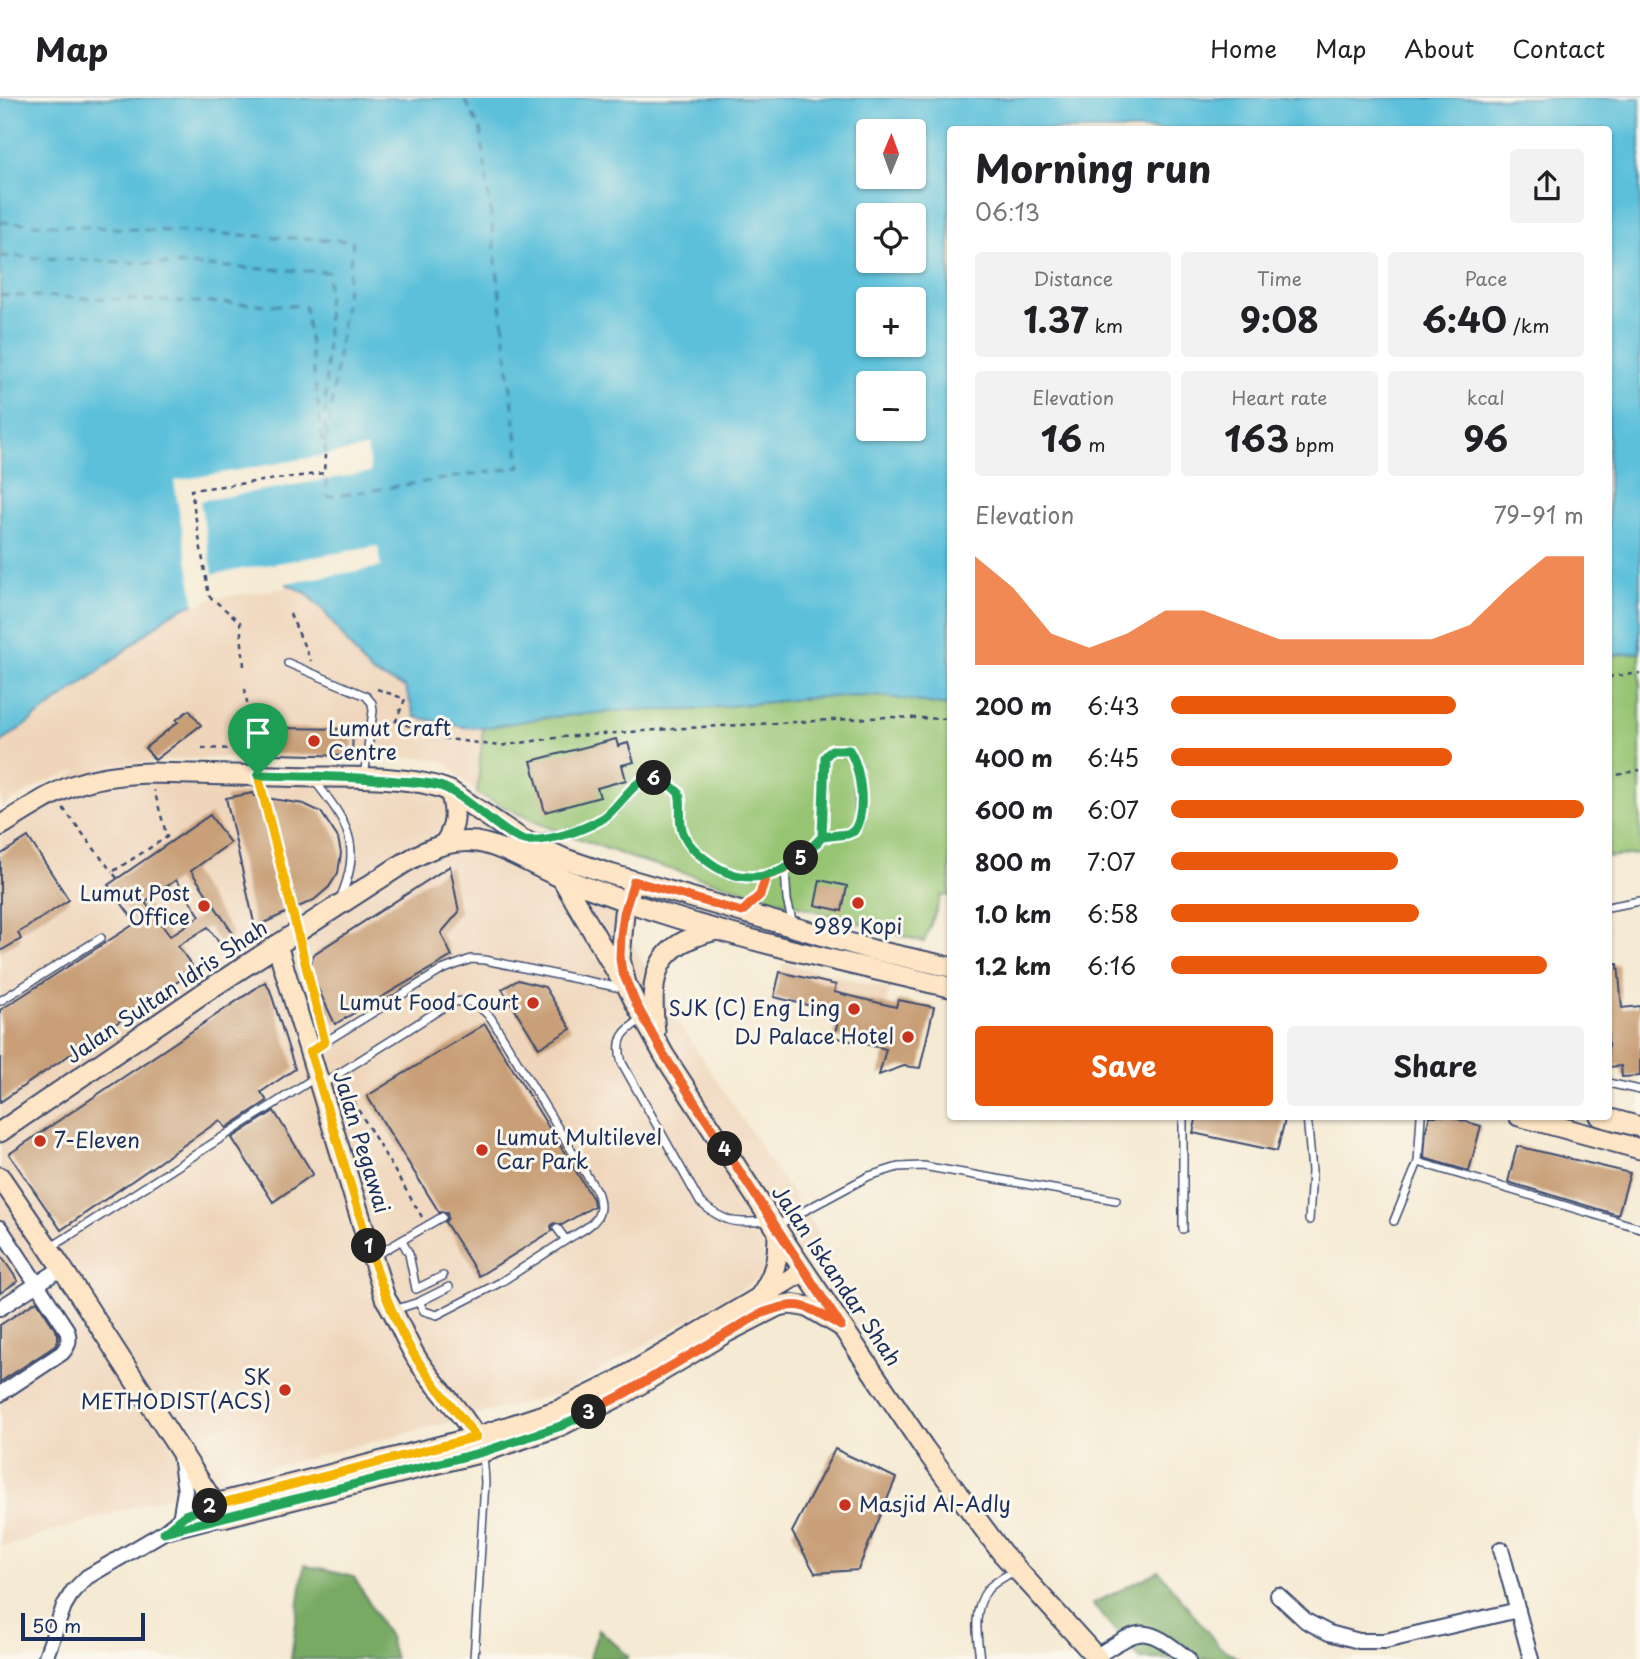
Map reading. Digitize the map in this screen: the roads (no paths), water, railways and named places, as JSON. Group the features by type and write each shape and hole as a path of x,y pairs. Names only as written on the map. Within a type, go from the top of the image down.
{"street":[{"path":"0,826 52,794 98,777 150,773 364,777 440,786 450,791 518,848 561,877 627,902 718,930 794,951 947,986"},
{"path":"444,844 451,834 456,818 450,791"},
{"name":"Jalan Sultan Idris Shah","path":"0,1132 277,945 409,860 444,844 476,842 518,848"},
{"path":"518,848 565,859 873,950 947,966"},
{"path":"561,877 635,1004"},
{"name":"Jalan Iskandar Shah","path":"634,881 621,935 620,959 626,984 656,1041 804,1271 936,1465 1016,1569 1097,1658"},
{"path":"656,1041 652,999 653,986 662,961 681,941 693,935 718,930"},
{"name":"Jalan Pegawai","path":"277,945 385,1298 393,1310 401,1332 421,1364 479,1444"},
{"path":"1612,1119 1640,1127"},
{"path":"1535,1120 1640,1147"},
{"path":"0,1177 219,1511"},
{"path":"760,1297 771,1281 776,1266 775,1226"},
{"path":"0,1229 70,1338 68,1347 62,1353 0,1394"},
{"path":"0,1308 62,1268"},
{"path":"479,1444 578,1402 614,1383 804,1271"},
{"path":"164,1532 219,1511 479,1444 561,1426 622,1395 727,1332 778,1306 790,1304 809,1307 841,1326"},
{"path":"178,1446 185,1491 180,1520"},
{"path":"45,1659 60,1616 73,1591 87,1577 198,1509 219,1511"},
{"path":"1501,1549 1531,1659"},
{"path":"1278,1595 1307,1621 1329,1633 1359,1641 1385,1641 1518,1610"},
{"path":"1097,1658 1139,1632 1153,1633 1188,1659"}],"lane":[{"path":"288,663 366,696 372,703 364,777"},
{"path":"518,848 601,819 614,810 635,785 650,777 668,783 679,793 681,829 699,855 714,867 741,878 766,876 785,869 813,848 822,837 825,757 832,750 849,750 859,768 859,824 854,831 847,834 822,837"},
{"path":"312,776 338,810 349,835 350,872 337,907"},
{"path":"785,869 787,900 794,927"},
{"path":"742,912 760,895 766,876"},
{"path":"1612,906 1640,901"},
{"path":"0,1001 101,938"},
{"path":"310,1052 442,970 471,959 485,960 635,1004 621,1038 619,1050 622,1063 700,1202 729,1222 775,1226 869,1176 898,1167 923,1166 1116,1200"},
{"path":"49,1249 318,1081 338,1074 450,1003 471,1001 491,1018 601,1203 601,1211 595,1221 501,1282 437,1315 424,1311 419,1302"},
{"path":"1612,1084 1640,1090"},
{"path":"1183,1120 1183,1229"},
{"path":"1307,1120 1312,1171 1309,1220"},
{"path":"1394,1221 1418,1162 1421,1120"},
{"path":"1418,1162 1640,1228"},
{"path":"372,1258 442,1217"},
{"path":"556,1228 566,1240"},
{"path":"402,1241 409,1254 416,1289 443,1276"},
{"path":"393,1310 419,1302 449,1287"},
{"path":"474,1659 485,1482 479,1444"},
{"path":"980,1659 976,1625 981,1603 989,1588 1016,1569"}],"water":[{"path":"0,98 1640,98 1640,652 1612,656 1612,126 947,126 947,706 882,696 819,697 690,710 627,710 542,718 483,728 464,727 415,717 405,687 373,674 323,610 306,593 285,583 209,596 170,614 98,672 0,743"}],"place":[{"name":"Lumut Craft Centre","path":"314,741"},
{"name":"989 Kopi","path":"858,903"},
{"name":"Lumut Post Office","path":"204,906"},
{"name":"Lumut Food Court","path":"533,1003"},
{"name":"SJK (C) Eng Ling","path":"854,1009"},
{"name":"DJ Palace Hotel","path":"908,1037"},
{"name":"7-Eleven","path":"40,1141"},
{"name":"Lumut Multilevel Car Park","path":"482,1150"},
{"name":"SK METHODIST(ACS)","path":"285,1390"},
{"name":"Masjid Al-Adly","path":"845,1505"}]}
